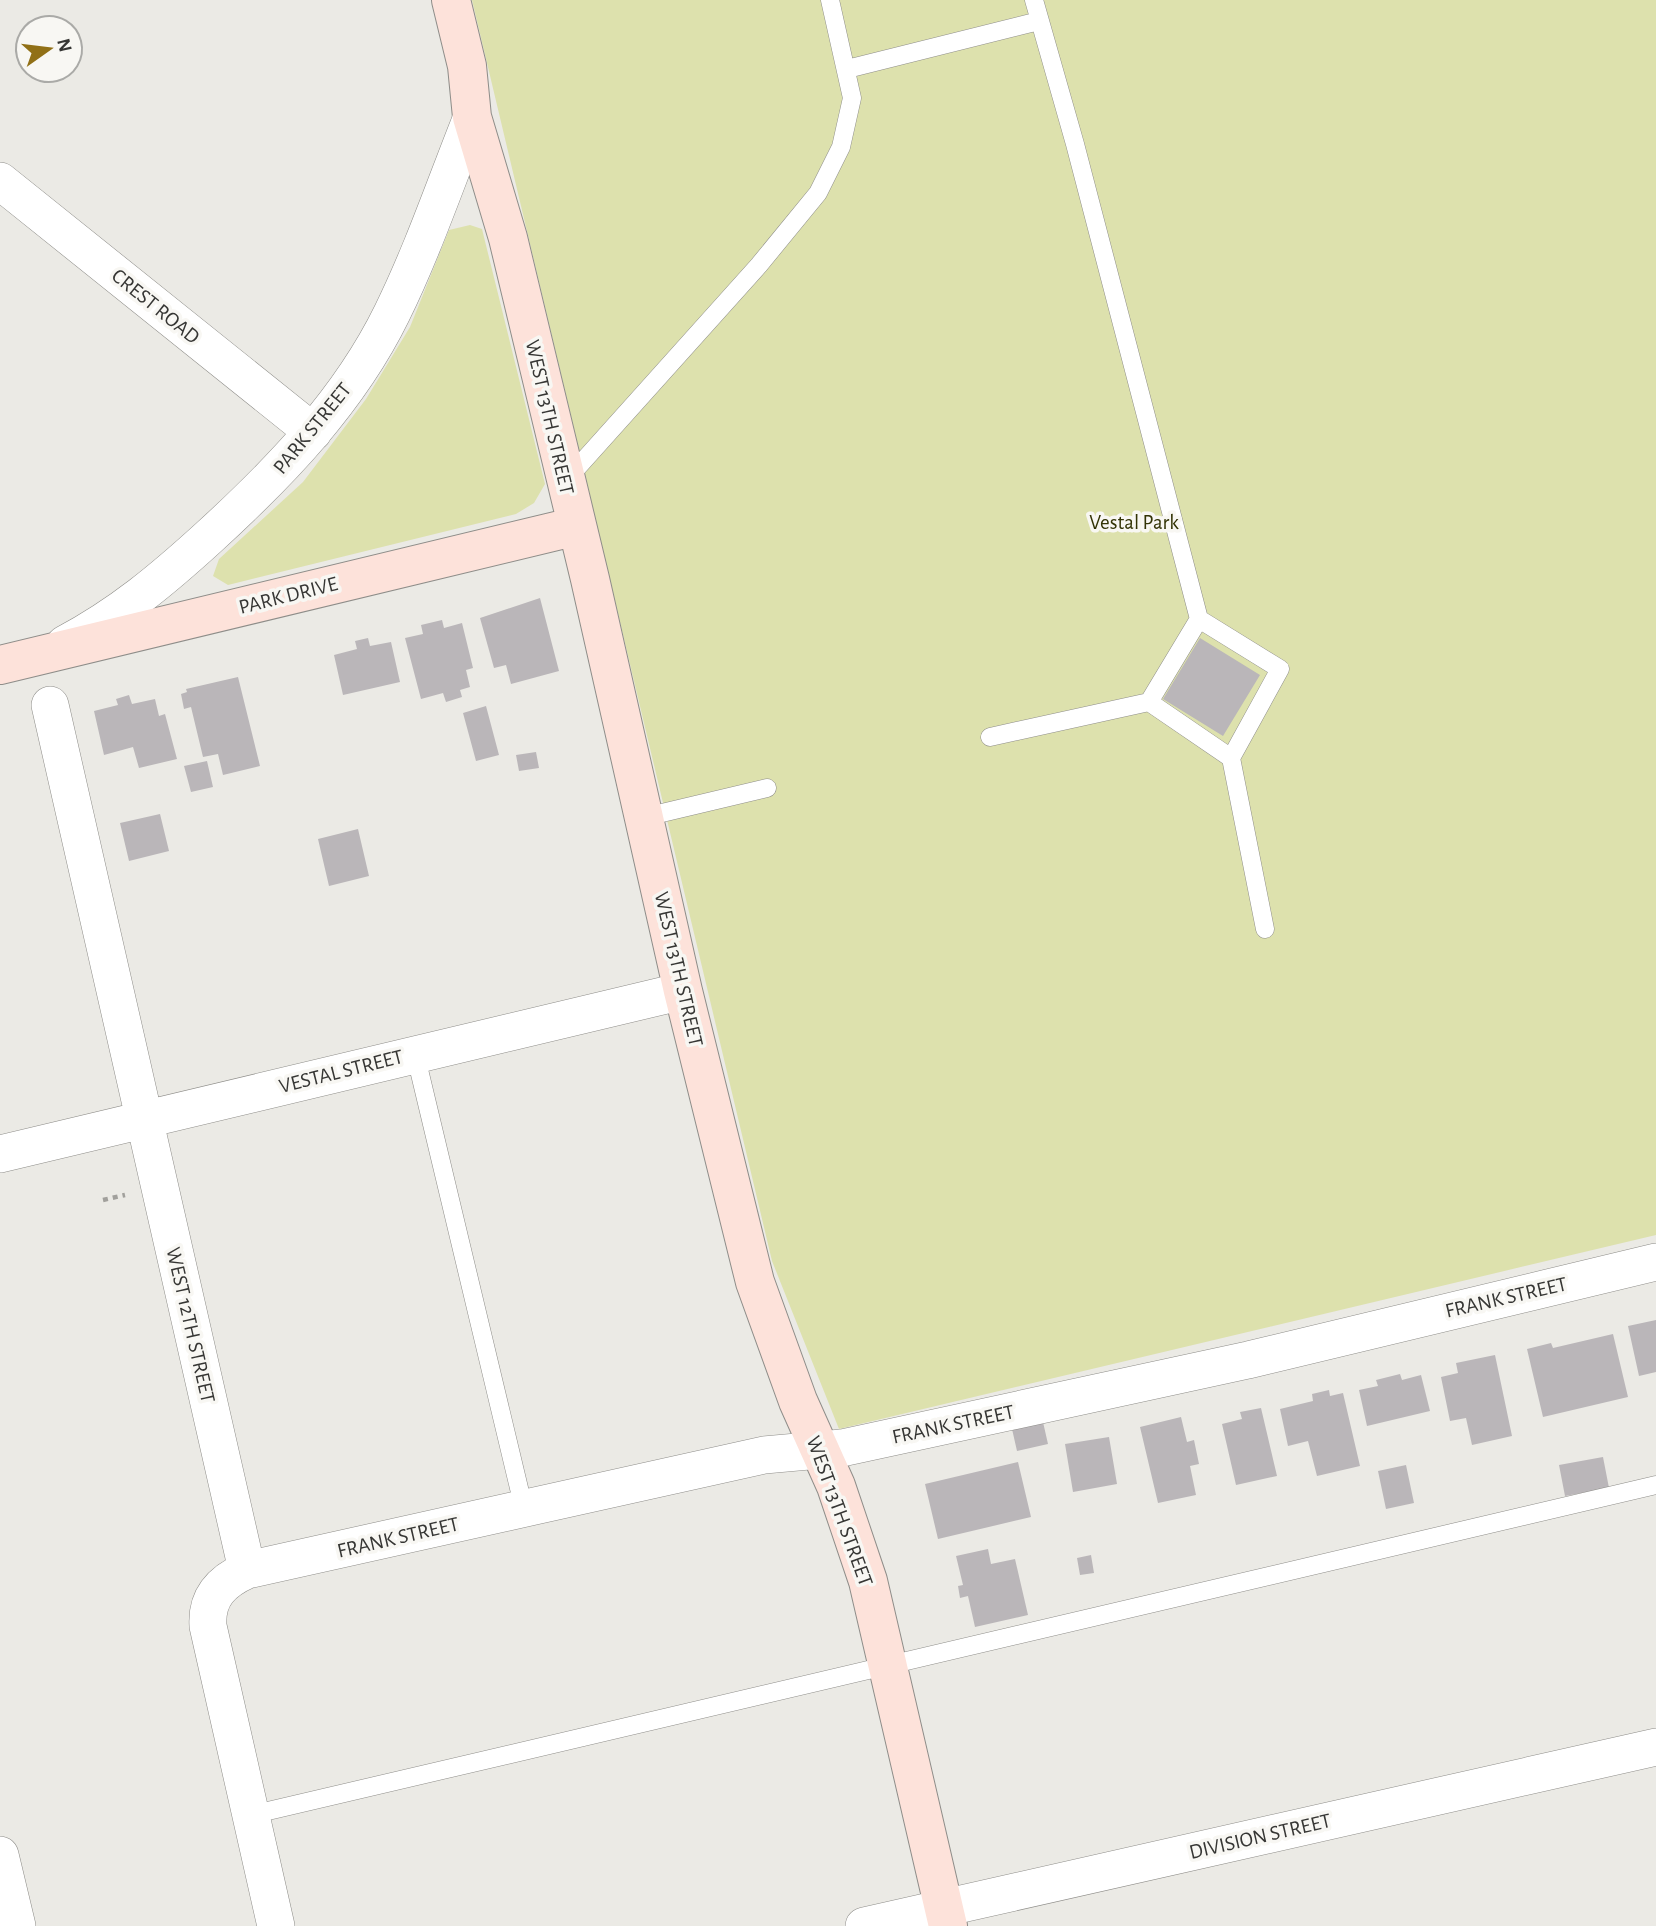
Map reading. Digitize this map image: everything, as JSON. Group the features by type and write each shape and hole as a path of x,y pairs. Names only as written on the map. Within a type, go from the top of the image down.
{"street":[{"name":"WEST 13TH STREET","path":"451,0 467,66 472,117 508,238 645,817 683,991 755,1282 768,1326 835,1486 867,1581 946,1917"},
{"name":"PARK STREET","path":"46,654 119,613 152,589 237,512 301,448 351,382 391,314 472,117"},
{"name":"CREST ROAD","path":"0,181 313,432"},
{"name":"PARK DRIVE","path":"0,665 577,526"},
{"name":"WEST 12TH STREET","path":"50,705 247,1570"},
{"name":"VESTAL STREET","path":"0,1154 683,991"},
{"name":"FRANK STREET","path":"247,1570 764,1455 842,1448 1248,1360 1656,1262"},
{"path":"247,1570 229,1578 219,1588 207,1613 276,1926"},
{"name":"DIVISION STREET","path":"864,1926 946,1917 1656,1746"},
{"path":"0,1856 17,1926"}],"lane":[{"path":"564,481 741,285 818,193 841,147 852,98 848,69 830,0"},
{"path":"1034,0 1075,144 1199,620 1280,669 1231,758 1265,929"},
{"path":"848,69 1039,21"},
{"path":"990,737 1149,702 1199,620"},
{"path":"1149,702 1231,758"},
{"path":"645,817 767,788"},
{"path":"415,1053 524,1509"},
{"path":"251,1815 1656,1485"}],"green space":[{"name":"Vestal Park","path":"472,0 1656,0 1656,1235 839,1429 772,1261"},
{"path":"470,225 482,229 545,484 534,503 516,514 228,585 213,576 219,559 303,482 366,399 410,327 449,230"}],"building":[{"path":"540,598 559,671 511,684 506,665 494,668 480,618"},
{"path":"442,620 444,628 462,623 473,668 466,670 470,687 460,690 462,697 446,702 443,693 421,699 405,638 423,634 421,625"},
{"path":"368,638 370,646 391,642 400,682 343,695 334,655 357,649 355,641"},
{"path":"1200,638 1260,675 1223,736 1163,699"},
{"path":"238,677 260,766 223,775 218,754 203,757 191,707 184,709 181,694 187,692 186,689"},
{"path":"129,695 132,704 155,699 159,716 165,714 177,759 139,768 133,747 104,755 94,711 118,705 116,699"},
{"path":"486,706 499,755 476,761 463,713"},
{"path":"536,752 539,768 519,771 516,755"},
{"path":"207,761 213,787 191,792 184,766"},
{"path":"160,814 169,851 129,861 120,823"},
{"path":"358,829 369,876 329,886 318,839"},
{"path":"1656,1320 1656,1372 1639,1376 1628,1326"},
{"path":"1613,1334 1628,1397 1543,1417 1527,1349 1551,1343 1553,1348"},
{"path":"1495,1355 1512,1436 1472,1445 1466,1418 1450,1421 1441,1377 1458,1373 1456,1363"},
{"path":"1400,1374 1402,1380 1421,1375 1430,1411 1367,1426 1359,1390 1378,1386 1376,1380"},
{"path":"1329,1390 1330,1396 1343,1393 1360,1466 1317,1476 1308,1441 1288,1446 1280,1409 1313,1401 1312,1394"},
{"path":"1261,1408 1277,1476 1236,1485 1222,1424 1242,1419 1240,1412"},
{"path":"1181,1417 1187,1442 1194,1440 1199,1464 1190,1466 1196,1495 1158,1503 1140,1427"},
{"path":"1043,1422 1048,1444 1017,1451 1012,1429"},
{"path":"1109,1437 1117,1484 1073,1492 1065,1444"},
{"path":"1603,1457 1609,1488 1565,1496 1559,1465"},
{"path":"1018,1462 1031,1517 938,1539 925,1484"},
{"path":"1406,1465 1414,1503 1386,1509 1378,1471"},
{"path":"988,1549 991,1564 1015,1559 1028,1615 975,1627 968,1596 960,1598 958,1586 963,1585 956,1556"},
{"path":"1091,1555 1094,1573 1080,1575 1077,1558"}]}
